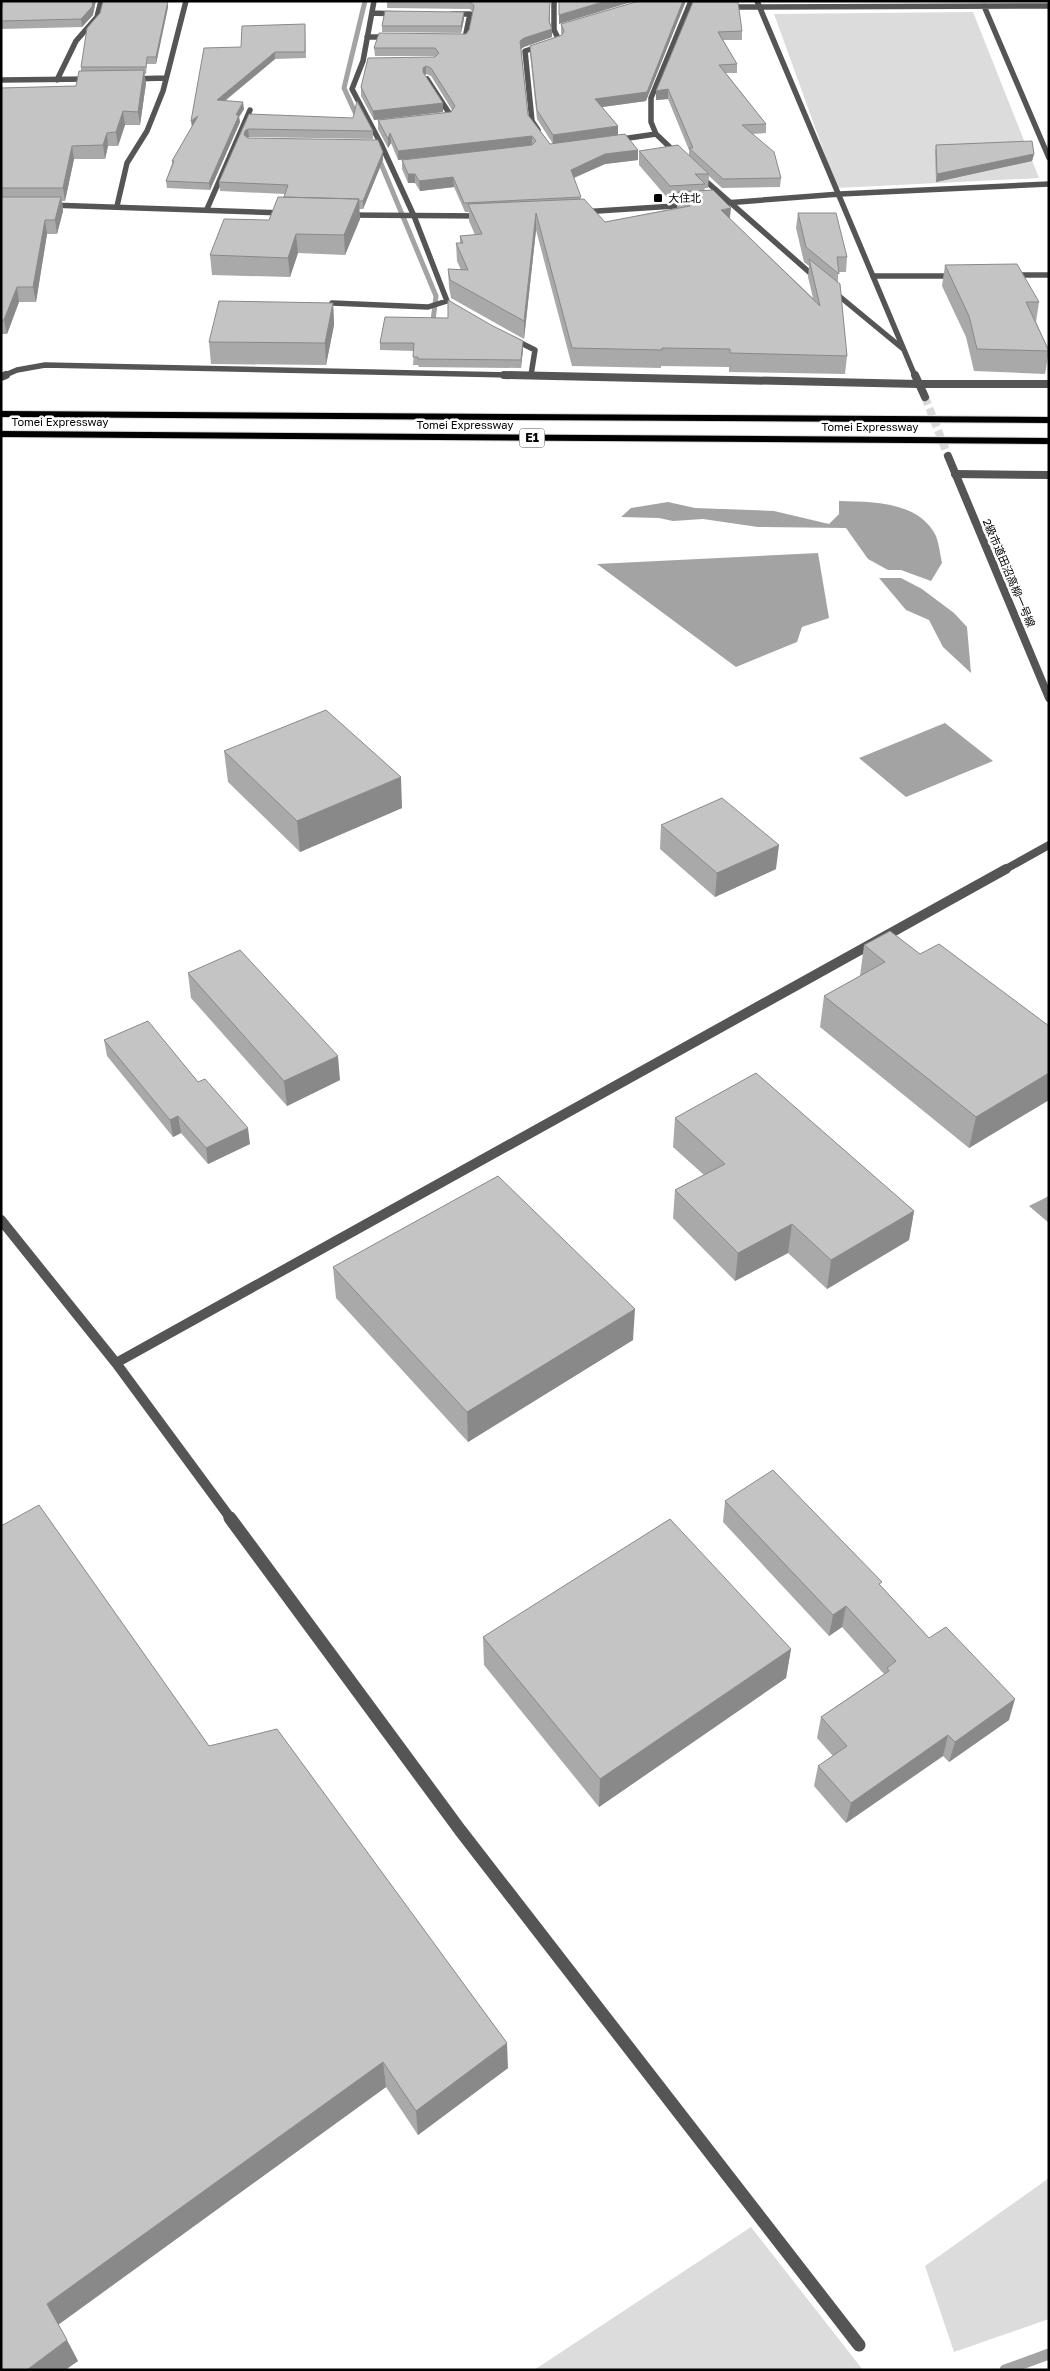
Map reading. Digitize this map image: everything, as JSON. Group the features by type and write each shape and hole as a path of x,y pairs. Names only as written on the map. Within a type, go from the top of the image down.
{"highway":[{"name":"Tomei Expressway","path":"1,414 1049,420"},
{"name":"Tomei Expressway","path":"1,434 1049,441"}],"street":[{"path":"57,80 76,41 97,17 101,1"},
{"path":"117,206 127,163 147,132 164,91 165,78 186,1"},
{"path":"374,1 363,61 352,89 414,216 447,301 455,306"},
{"path":"541,135 532,121 525,51 559,40 556,33 554,1"},
{"path":"757,1 840,194 902,348 925,397"},
{"path":"682,159 656,134 651,122 651,98 691,4 700,6"},
{"path":"717,6 761,8 852,4 1049,6"},
{"path":"984,6 1049,158"},
{"path":"372,13 401,14"},
{"path":"440,14 470,14 465,38 446,38"},
{"path":"556,33 563,28"},
{"path":"368,37 397,38"},
{"path":"363,61 372,61"},
{"path":"125,79 165,78"},
{"path":"1,80 96,79"},
{"path":"427,79 451,116 433,118"},
{"path":"207,209 250,110"},
{"path":"370,125 379,124"},
{"path":"608,141 656,134"},
{"path":"362,144 380,144"},
{"path":"391,166 400,165"},
{"path":"696,172 729,203 822,282"},
{"path":"578,212 840,194 1049,184"},
{"path":"40,205 289,213"},
{"path":"343,215 490,216"},
{"path":"1000,275 1049,275"},
{"path":"873,276 961,276"},
{"path":"829,288 902,348"},
{"path":"332,303 428,307 447,301"},
{"path":"502,333 535,350 531,375"},
{"path":"1,377 17,370 45,365 918,384 1049,384"},
{"name":"2級市道田沼高柳一号線","path":"948,456 1049,698"},
{"path":"955,474 1049,475"},
{"path":"116,1363 1049,845"},
{"path":"1,1220 116,1363 460,1830 859,2345"}],"shaded area":[{"path":"973,12 1039,178 837,188 774,14"},
{"path":"839,501 880,503 894,506 907,510 928,524 936,536 942,563 931,581 901,570 888,570 868,559 846,528 758,527 703,519 673,521 659,518 621,517 631,508 668,502 695,508 774,511 829,524 839,514"},
{"path":"818,553 829,618 802,627 797,642 736,667 597,564"},
{"path":"879,578 901,578 922,589 954,613 967,627 971,673 943,647 929,620 906,610"},
{"path":"945,723 993,761 906,797 859,758"},
{"path":"1049,1196 1049,1223 1029,1206"},
{"path":"1049,2178 1049,2319 954,2352 925,2266"},
{"path":"751,2227 863,2370 534,2370"}],"building":[{"path":"3,1 93,1 92,7 81,19 1,21"},
{"path":"103,1 168,1 156,57 147,57 146,67 81,67 87,28 100,13"},
{"path":"470,1 550,1 549,21 552,29 520,41 528,115 550,144 625,134 638,150 605,154 571,170 581,197 464,203 453,177 419,181 415,174 408,174 402,160 532,145 536,141 532,136 398,151 390,133 388,139 378,120 451,112 455,106 431,68 426,66 423,68 423,72 443,103 373,111 361,87 368,58 435,57 439,53 435,48 374,48 379,33 466,34 469,30 474,6"},
{"path":"559,1 606,1 559,15"},
{"path":"639,1 683,1 647,92 595,99 618,126 553,135 537,110 530,46 562,35 564,31 561,24"},
{"path":"693,2 738,2 742,31 718,32 737,64 719,65 766,124 742,125 774,152 781,178 723,179 689,148 693,148 668,89 656,91"},
{"path":"385,11 464,12 461,26 382,26"},
{"path":"305,24 305,52 275,52 217,100 243,102 209,183 166,181 174,161 172,161 198,116 191,121 204,48 241,47 242,26"},
{"path":"144,70 138,112 123,111 116,132 107,133 103,145 72,146 63,188 1,188 1,88 76,86 79,71"},
{"path":"357,101 373,131 248,129 244,135 248,138 378,140 383,152 363,201 358,201 359,199 284,197 288,185 219,182 249,114 353,118"},
{"path":"1032,141 1034,154 937,174 936,145"},
{"path":"678,145 709,174 695,174 705,184 670,186 639,151"},
{"path":"713,190 731,208 721,210 820,306 809,259 840,284 847,356 730,353 730,349 572,348 536,213 524,321 450,280 448,269 468,270 456,243 463,243 460,236 482,234 468,204 584,199 605,222 690,206 678,192"},
{"path":"1,197 61,197 55,220 45,220 33,287 17,287 4,320 1,320"},
{"path":"278,197 359,199 344,235 296,234 288,258 210,255 224,219 269,220"},
{"path":"798,213 836,213 847,257 837,257 839,274 806,247"},
{"path":"1017,264 1039,302 1026,302 1049,351 977,349 969,316 945,265"},
{"path":"448,300 523,341 521,360 418,359 418,357 413,357 414,343 380,343 385,317 448,318"},
{"path":"219,301 333,303 325,343 209,342"},
{"path":"326,710 401,777 297,821 224,751"},
{"path":"722,798 779,845 717,873 661,825"},
{"path":"890,931 920,954 939,944 1049,1026 1049,1073 976,1117 824,996 885,962 864,945"},
{"path":"240,950 338,1056 284,1081 188,973"},
{"path":"148,1021 198,1082 205,1079 248,1128 206,1148 178,1116 170,1120 104,1040"},
{"path":"756,1073 914,1211 831,1260 792,1224 738,1253 675,1190 725,1164 675,1118"},
{"path":"498,1176 635,1309 467,1412 333,1267"},
{"path":"773,1470 882,1582 879,1584 929,1638 946,1627 1015,1699 955,1742 948,1735 851,1803 818,1766 847,1746 821,1717 889,1671 887,1668 896,1661 846,1606 833,1615 725,1501"},
{"path":"39,1505 209,1746 277,1729 507,2043 416,2111 383,2062 47,2304 67,2340 27,2370 1,2370 1,1526"},
{"path":"670,1519 791,1649 600,1779 483,1637"}],"waterway":[{"path":"359,121 344,88 365,1"},
{"path":"377,154 436,296 432,329"},
{"path":"1005,2370 1049,2354"}],"tunnel":[{"path":"925,397 948,456"}],"place":[{"name":"大住北","path":"658,198"}]}
